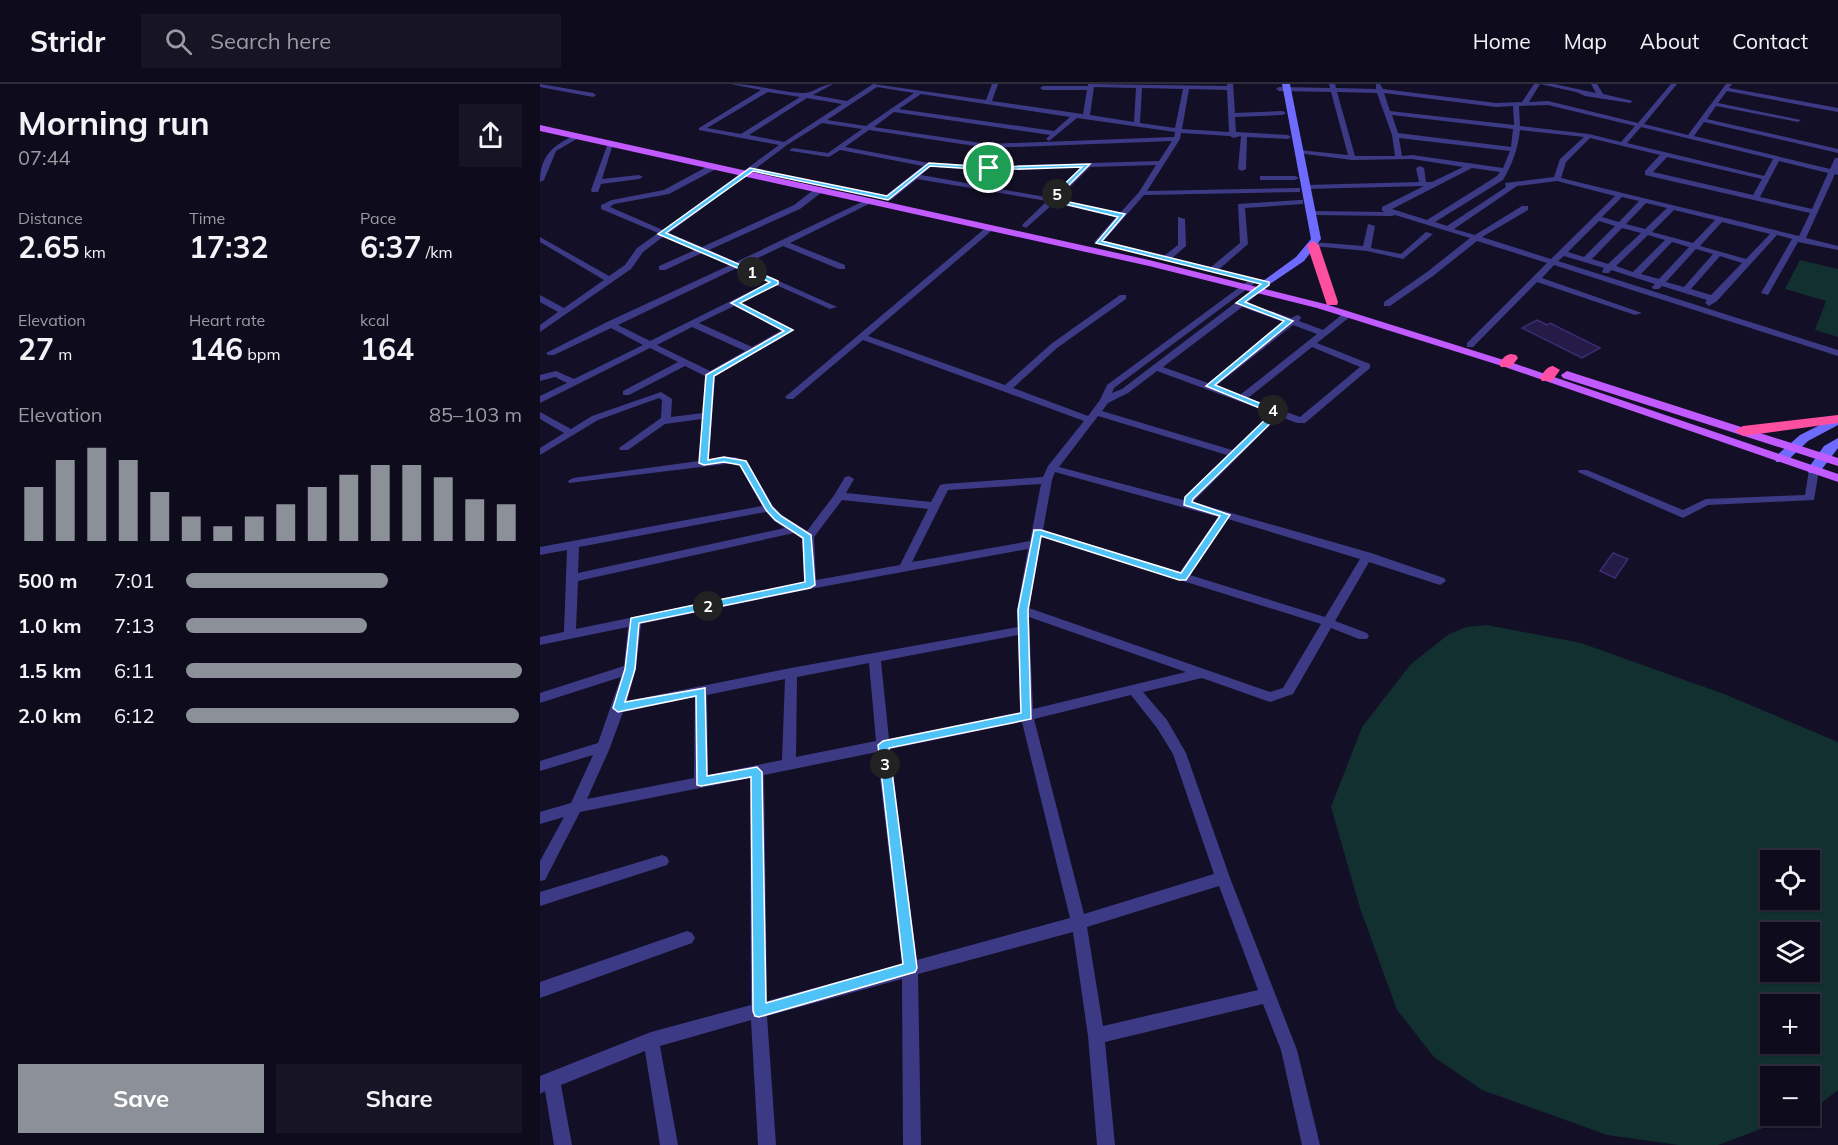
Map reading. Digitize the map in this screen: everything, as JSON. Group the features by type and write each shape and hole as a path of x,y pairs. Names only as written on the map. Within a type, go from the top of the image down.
{"highway":[{"path":"1313,245 1332,302"},
{"path":"1743,431 1838,419"}],"main road":[{"path":"540,122 869,202 1332,302 1470,345 1508,361"},
{"path":"540,128 713,167 888,198 1026,226 1214,269 1348,314 1793,446 1838,462"},
{"path":"1550,374 1838,478"}],"street":[{"path":"734,84 848,103"},
{"path":"742,136 806,96 830,84"},
{"path":"988,102 995,84"},
{"path":"1428,223 1500,178 1506,171 1519,130 1521,103 1537,84"},
{"path":"1543,84 1630,101"},
{"path":"1594,84 1601,96"},
{"path":"1623,144 1674,84"},
{"path":"540,85 593,95"},
{"path":"540,329 628,267 640,250 785,144 876,85 1037,111 1137,124 1178,135"},
{"path":"1037,111 1043,86 1139,85 1186,88 1231,86 1233,136"},
{"path":"1137,124 1139,85"},
{"path":"1086,117 1090,86"},
{"path":"1690,137 1727,86 1838,110"},
{"path":"1282,87 1379,88 1496,105 1548,103 1835,172"},
{"path":"1106,1145 1096,1036 1079,923 1027,716 1023,610 1049,474 1105,400 1110,387 1257,285 1300,259 1316,239 1312,213 1295,178 1283,113 1282,87"},
{"path":"1105,400 1125,391 1240,303 1306,242 1300,202 1299,152 1282,87"},
{"path":"1333,87 1352,158"},
{"path":"1098,242 1142,193 1178,135 1186,88"},
{"path":"1379,88 1389,113 1399,158"},
{"path":"768,89 701,129 785,144"},
{"path":"793,150 826,156 919,92"},
{"path":"1713,104 1798,120"},
{"path":"1788,139 1806,104"},
{"path":"893,110 1053,133"},
{"path":"1233,115 1283,113"},
{"path":"1389,113 1519,130 1589,136 1766,178"},
{"path":"1047,142 1053,133 1075,116"},
{"path":"1702,120 1838,151"},
{"path":"821,121 988,146 1178,135 1288,137"},
{"path":"1395,135 1513,149"},
{"path":"540,180 553,150 578,136"},
{"path":"1242,169 1244,136"},
{"path":"1557,179 1563,161 1589,136"},
{"path":"595,190 610,144"},
{"path":"838,148 929,165 989,168 1162,163"},
{"path":"1299,152 1352,158 1412,157 1506,171"},
{"path":"1665,154 1648,173 1815,212"},
{"path":"1755,199 1777,158"},
{"path":"1765,293 1815,212 1835,172 1838,160"},
{"path":"888,198 929,165"},
{"path":"1026,226 1088,165"},
{"path":"1470,166 1386,209 1838,353"},
{"path":"713,167 661,194 612,201 603,206 662,234 833,307"},
{"path":"1420,168 1423,184"},
{"path":"1265,188 1262,174 1295,178"},
{"path":"915,176 1051,200 1122,216"},
{"path":"598,182 639,177"},
{"path":"1487,185 1514,185 1557,179 1838,248"},
{"path":"1142,193 1434,184"},
{"path":"1447,230 1514,185"},
{"path":"662,268 797,207 819,190"},
{"path":"1470,345 1620,195"},
{"path":"1586,260 1644,201"},
{"path":"550,353 869,202"},
{"path":"1214,269 1244,244 1240,206 1300,202"},
{"path":"1387,304 1430,274 1474,238 1525,208"},
{"path":"1599,277 1672,208"},
{"path":"1312,213 1372,212 1403,215"},
{"path":"1597,218 1748,262"},
{"path":"1167,258 1182,246 1181,219"},
{"path":"1650,293 1720,220"},
{"path":"1367,249 1371,226"},
{"path":"790,397 992,227"},
{"path":"1313,245 1367,249 1405,257 1429,234"},
{"path":"1702,310 1774,234"},
{"path":"540,238 609,280"},
{"path":"1635,275 1671,239"},
{"path":"784,243 842,267"},
{"path":"1563,253 1714,299"},
{"path":"1686,290 1719,253"},
{"path":"1536,279 1638,313"},
{"path":"540,400 776,282"},
{"path":"1006,389 1054,346 1123,297"},
{"path":"540,298 564,312"},
{"path":"710,375 789,330 734,303"},
{"path":"1240,303 1293,319 1323,333"},
{"path":"1242,398 1348,314"},
{"path":"1210,386 1293,319"},
{"path":"610,324 710,375"},
{"path":"693,324 753,351"},
{"path":"864,337 1006,389 1092,416 1234,454"},
{"path":"1155,367 1301,421 1367,366 1309,343"},
{"path":"626,393 684,362"},
{"path":"540,378 556,374 575,383"},
{"path":"704,463 710,375"},
{"path":"540,452 603,414 661,395 667,399 666,420"},
{"path":"1187,503 1190,497 1278,412"},
{"path":"624,448 658,423 707,415"},
{"path":"542,419 571,433"},
{"path":"1781,459 1793,446 1838,419"},
{"path":"1583,472 1683,514 1706,502 1810,498 1814,470 1838,442"},
{"path":"573,481 724,460 743,463 769,508 808,537"},
{"path":"904,568 944,488 1049,474 1187,503 1367,556 1440,581"},
{"path":"810,585 808,537 849,479"},
{"path":"839,496 933,506"},
{"path":"540,551 769,508"},
{"path":"1183,577 1225,515"},
{"path":"571,578 795,529"},
{"path":"540,641 810,585 904,568 1036,538 1183,577 1327,622 1363,636"},
{"path":"570,635 573,545"},
{"path":"1023,610 1270,697 1288,691 1367,556"},
{"path":"540,875 578,807 618,708 630,669 635,621"},
{"path":"618,708 1023,630"},
{"path":"875,659 910,968 912,1145"},
{"path":"540,698 630,669"},
{"path":"789,764 791,673"},
{"path":"540,819 578,807 1027,716 1135,692 1203,673"},
{"path":"701,691 701,782"},
{"path":"1135,692 1173,739 1289,1050 1311,1145"},
{"path":"540,766 602,747"},
{"path":"757,772 759,1011 767,1145"},
{"path":"540,899 662,861"},
{"path":"563,1145 546,1082 651,1040 1079,923 1223,878"},
{"path":"540,990 687,938"},
{"path":"1096,1036 1268,995"},
{"path":"651,1040 669,1145"}],"green space":[{"path":"1800,260 1838,269 1838,337 1815,330 1826,301 1785,289"},
{"path":"1487,625 1581,643 1724,694 1838,742 1838,1090 1820,1104 1820,1066 1760,1066 1760,1126 1768,1126 1718,1145 1679,1145 1607,1135 1482,1090 1434,1057 1397,1010 1360,908 1331,807 1362,727 1411,664 1449,634 1466,627"}],"building":[{"path":"1537,320 1547,325 1550,323 1600,348 1582,358 1522,328"},
{"path":"1613,553 1628,559 1615,578 1600,571"}],"route":[{"path":"929,165 989,168 1088,165 1051,200 1122,216 1098,242 1267,283 1240,303 1290,321 1210,386 1278,412 1190,497 1187,503 1225,515 1183,577 1037,532 1023,610 1027,716 883,745 910,968 759,1011 757,772 701,782 701,691 618,708 630,669 635,621 810,585 808,537 778,518 769,508 743,463 724,460 704,463 710,375 789,330 734,303 776,282 662,234 752,169 888,198 929,165"}]}
